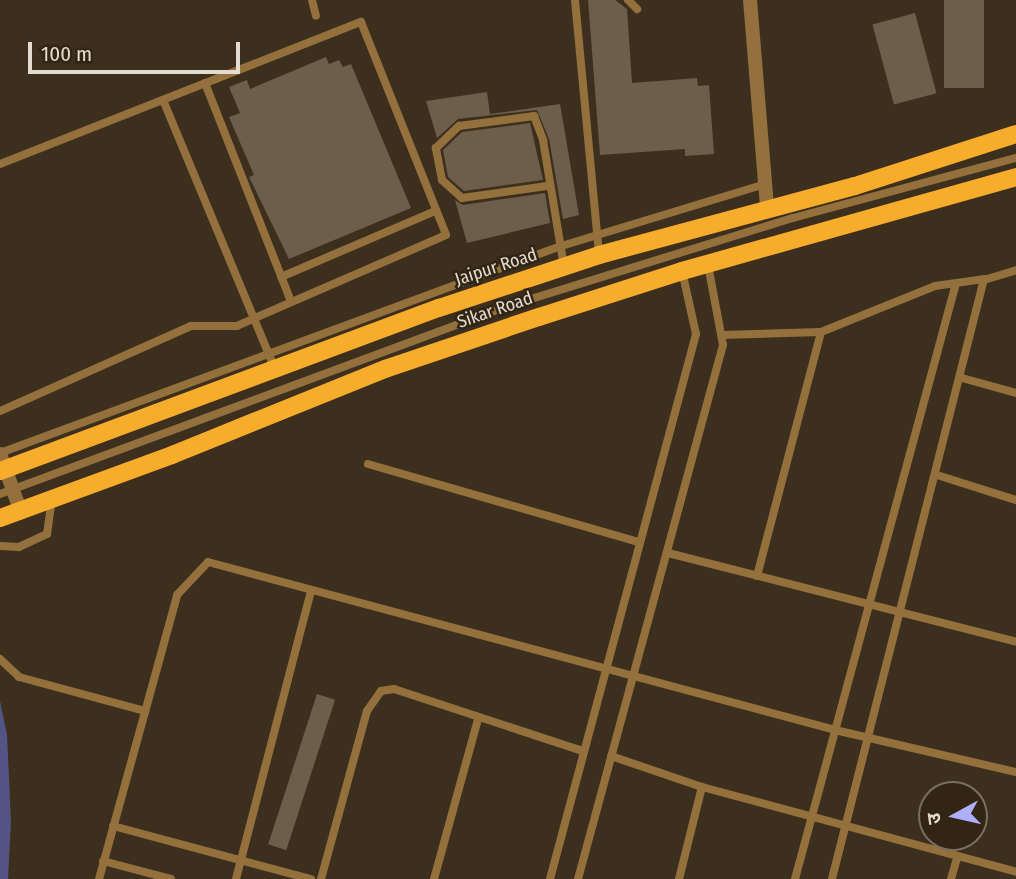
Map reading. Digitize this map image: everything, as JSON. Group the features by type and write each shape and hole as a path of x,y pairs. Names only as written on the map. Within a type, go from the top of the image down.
{"main road":[{"name":"Jaipur Road","path":"1,462 275,370 599,254 855,186 1016,134"},
{"name":"Sikar Road","path":"0,518 385,369 682,271 1016,177"}],"street":[{"path":"750,0 767,209"},
{"path":"1,462 6,492 20,512"}],"lane":[{"path":"312,0 316,16"},
{"path":"575,0 599,254"},
{"path":"628,0 636,9"},
{"path":"0,164 361,22 446,235 291,300 237,326 191,326 0,411"},
{"path":"205,83 291,300"},
{"path":"163,100 275,370"},
{"path":"548,186 462,198 450,192 442,180 436,148 458,126 534,116 543,140 558,247 564,267"},
{"path":"6,492 494,311 793,218 1016,158"},
{"path":"1,462 268,352 596,234 765,184"},
{"path":"281,277 435,211"},
{"path":"578,879 723,345 708,265"},
{"path":"722,335 821,332 935,286 984,280 1016,270"},
{"path":"550,879 696,334 682,271"},
{"path":"832,879 962,378 984,280"},
{"path":"794,879 956,283"},
{"path":"757,576 821,332"},
{"path":"962,378 1016,393"},
{"path":"368,464 639,542"},
{"path":"937,475 1016,500"},
{"path":"0,546 19,547 47,534 52,500"},
{"path":"668,553 1016,642"},
{"path":"99,879 177,595 208,562 311,592 605,667 868,739 1016,772"},
{"path":"236,879 311,592"},
{"path":"0,659 3,667 19,677 145,711"},
{"path":"321,879 372,697 394,689 478,719 583,751"},
{"path":"433,879 478,719"},
{"path":"611,756 702,787 812,814 957,858 1016,872"},
{"path":"678,879 702,787"},
{"path":"113,826 311,879"},
{"path":"950,879 957,858"},
{"path":"103,861 170,879"}],"shaded area":[{"path":"0,701 7,735 11,821 8,879 0,879"}],"building":[{"path":"588,0 615,0 627,9 632,83 697,78 698,86 709,85 714,154 685,156 685,149 600,155"},
{"path":"944,0 984,0 984,88 944,88"},
{"path":"915,13 936,93 894,105 872,24"},
{"path":"326,57 329,64 339,60 343,67 351,64 411,208 289,259 249,177 254,175 229,117 240,113 229,87 247,80 250,89"},
{"path":"487,92 490,114 560,104 579,215 563,219 549,139 537,110 458,119 437,138 426,101"},
{"path":"530,123 543,180 464,191 448,177 443,150 462,132"},
{"path":"545,193 550,223 467,243 455,200 463,205"},
{"path":"317,694 335,700 286,850 268,844"}]}
